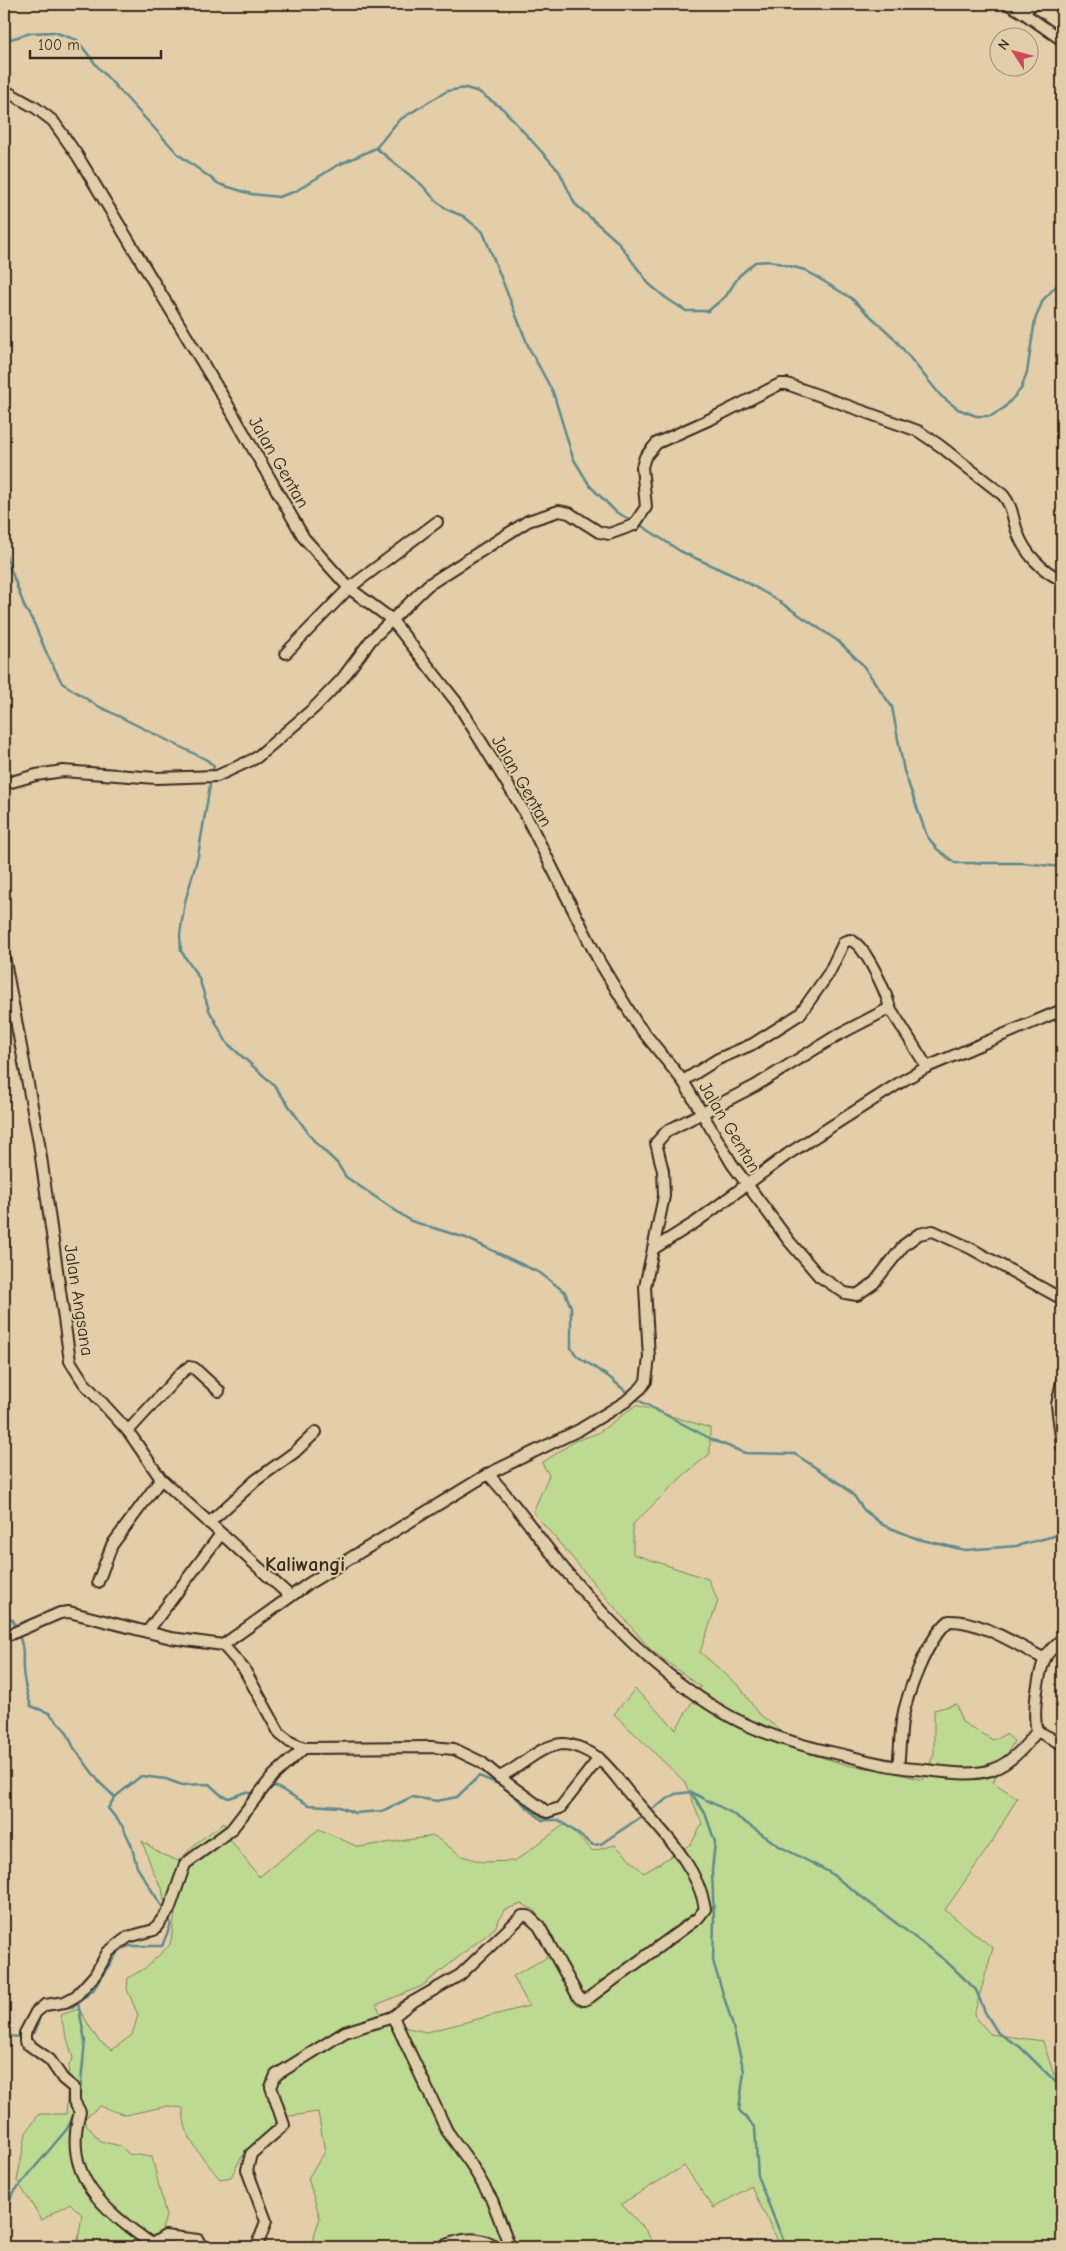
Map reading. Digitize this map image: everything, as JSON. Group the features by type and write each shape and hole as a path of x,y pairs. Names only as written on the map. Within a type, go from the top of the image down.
{"street":[{"path":"1008,4 1062,40"},
{"path":"1022,12 1034,4"},
{"name":"Jalan Gentan","path":"4,90 36,108 53,121 77,154 225,400 304,538 349,588 391,619 458,704 522,808 598,961 636,1024 683,1081 746,1184 789,1241 819,1276 844,1293 857,1295 874,1283 904,1245 919,1234 932,1231 970,1248 1062,1299"},
{"path":"4,784 36,775 63,771 156,778 212,776 256,758 314,708 342,678 371,640 428,585 528,521 559,511 569,512 599,532 609,534 634,525 646,507 642,467 646,457 657,443 715,417 770,388 787,384 918,431 939,445 1003,495 1012,505 1017,532 1025,549 1051,575 1062,580"},
{"path":"286,653 349,588 437,522"},
{"path":"683,1081 718,1059 753,1044 800,1014 830,973 844,942 850,940 860,945 886,992 890,1008 927,1067"},
{"name":"Jalan Angsana","path":"4,956 39,1143 70,1361 84,1383 128,1431 161,1479 290,1596"},
{"path":"222,1645 290,1596 388,1533 488,1474 579,1430 635,1394 646,1381 649,1350 645,1288 664,1196 663,1171 656,1143 667,1131 702,1111 755,1086 836,1036 890,1008"},
{"path":"653,1249 696,1222 746,1184 846,1115 927,1067 1062,1010"},
{"path":"128,1431 182,1372 189,1367 194,1368 219,1391"},
{"path":"1062,1381 1057,1405 1062,1446"},
{"path":"209,1522 256,1480 295,1452 316,1432"},
{"path":"488,1474 571,1578 658,1667 696,1696 734,1718 811,1748 898,1767 965,1775 999,1768 1015,1757 1037,1730"},
{"path":"98,1582 112,1545 161,1479"},
{"path":"147,1632 221,1534"},
{"path":"7,1634 29,1628 63,1612 187,1641 222,1645 244,1669 280,1734 304,1748 431,1747 454,1750 481,1762 547,1812 560,1808 599,1758"},
{"path":"898,1767 902,1722 908,1698 934,1641 942,1627 949,1621 959,1621 985,1630 1045,1659"},
{"path":"1062,1639 1045,1659 1035,1705 1034,1719 1037,1730 1062,1744"},
{"path":"257,2247 266,2221 247,2170 251,2154 284,2125 271,2087 276,2075 345,2032 393,2017 409,2004 460,1975 522,1916 528,1916 539,1926 576,1994 584,2000 698,1918 705,1909 697,1884 685,1860 599,1758 582,1748 564,1744 548,1746 513,1771 499,1777"},
{"path":"202,2247 198,2240 165,2236 152,2244 120,2221 92,2194 75,2156 75,2127 80,2112 74,2101 74,2088 63,2079 50,2060 25,2038 36,2012 45,2005 65,2002 86,1987 108,1952 128,1937 154,1930 166,1915 185,1864 231,1830 273,1776 304,1748"},
{"path":"393,2017 447,2131 471,2164 492,2200 510,2247"},
{"path":"440,2247 474,2238 495,2247"}],"green space":[{"path":"636,1405 710,1428 710,1454 686,1473 633,1524 633,1554 708,1579 718,1601 700,1652 740,1687 757,1712 810,1754 851,1766 883,1770 923,1780 934,1754 934,1710 957,1704 962,1722 993,1740 1006,1734 1014,1741 993,1782 1017,1798 992,1842 945,1910 993,1948 974,2015 990,2034 1043,2041 1054,2075 1062,2078 1062,2247 781,2247 751,2186 714,2208 684,2166 621,2204 644,2228 656,2247 310,2247 320,2218 308,2178 325,2152 318,2112 290,2116 241,2158 231,2177 220,2179 200,2155 190,2138 186,2129 183,2108 168,2106 125,2115 100,2106 83,2120 100,2141 120,2146 129,2154 152,2157 166,2216 157,2247 77,2247 82,2215 70,2203 42,2220 17,2181 26,2133 39,2114 66,2114 69,2065 73,2058 60,2015 79,2009 98,2040 112,2050 132,2035 138,2015 127,1989 128,1978 144,1969 170,1945 175,1915 164,1901 162,1888 154,1874 142,1841 163,1855 179,1861 196,1843 224,1823 231,1841 259,1877 319,1829 358,1847 434,1836 462,1856 482,1862 515,1861 565,1824 593,1851 615,1845 644,1873 691,1844 702,1824 685,1782 614,1714 635,1689 676,1729 701,1687 651,1650 533,1512 549,1475 542,1463 575,1441 598,1433","holes":["521,1904 533,1909 551,1933 546,1958 513,1976 529,2006 427,2032 387,2024 376,2005 422,1986 495,1928 504,1910"]}],"waterway":[{"path":"4,41 31,33 54,32 77,40 97,66 179,155 219,184 251,194 279,197 296,191 336,166 376,148 399,120 447,91 466,88 479,92 503,109 559,171 575,204 618,242 649,284 666,298 686,311 708,311 726,296 739,276 755,262 770,261 805,270 851,298 893,337 941,396 958,409 976,416 991,416 1004,408 1021,389 1027,372 1035,320 1043,300 1062,282"},
{"path":"376,148 422,185 436,201 448,210 463,216 483,232 529,348 553,392 573,458 590,486 616,512 634,522"},
{"path":"639,524 680,551 741,579 774,598 838,641 862,664 892,707 904,771 927,836 937,849 955,863 1023,863 1062,867"},
{"path":"4,551 25,608 62,683 96,705 207,760 214,766 212,774"},
{"path":"211,779 198,856 185,902 180,934 181,951 199,978 209,1010 227,1043 274,1085 314,1141 337,1163 346,1177 411,1221 466,1238 540,1273 565,1292 571,1307 571,1348 577,1356 609,1377 630,1395"},
{"path":"634,1398 713,1440 745,1453 795,1454 842,1485 854,1496 864,1510 883,1525 918,1539 965,1550 1016,1546 1062,1534"},
{"path":"4,1615 13,1620 17,1630"},
{"path":"19,1635 23,1649 24,1679 31,1706 49,1713 66,1731 74,1748 100,1783 115,1797 108,1808 123,1827 131,1844 137,1867 165,1911"},
{"path":"115,1797 141,1776 166,1779 182,1785 209,1784 221,1795 229,1798 246,1792 255,1795"},
{"path":"269,1788 275,1786 309,1805 340,1807 355,1813 382,1811 412,1797 437,1801 457,1797 479,1776 501,1785 542,1820 559,1820 593,1845 601,1844 645,1814"},
{"path":"649,1811 675,1794 691,1792 730,1812 779,1846 829,1872 946,1961 976,1990 985,2012 998,2033 1019,2046 1062,2088"},
{"path":"692,1794 705,1813 715,1842 712,1871 713,1961 744,2071 739,2110 755,2128 758,2178 786,2247"},
{"path":"66,2007 73,2007 93,1990 119,1950 129,1946 162,1946 171,1924 168,1916"},
{"path":"78,2003 85,2041 79,2103"},
{"path":"28,2036 35,2032 41,2013"},
{"path":"4,2040 8,2036 21,2037"},
{"path":"4,2209 14,2192 67,2129 76,2110"}],"district":[{"name":"Kaliwangi","path":"305,1564"}]}
